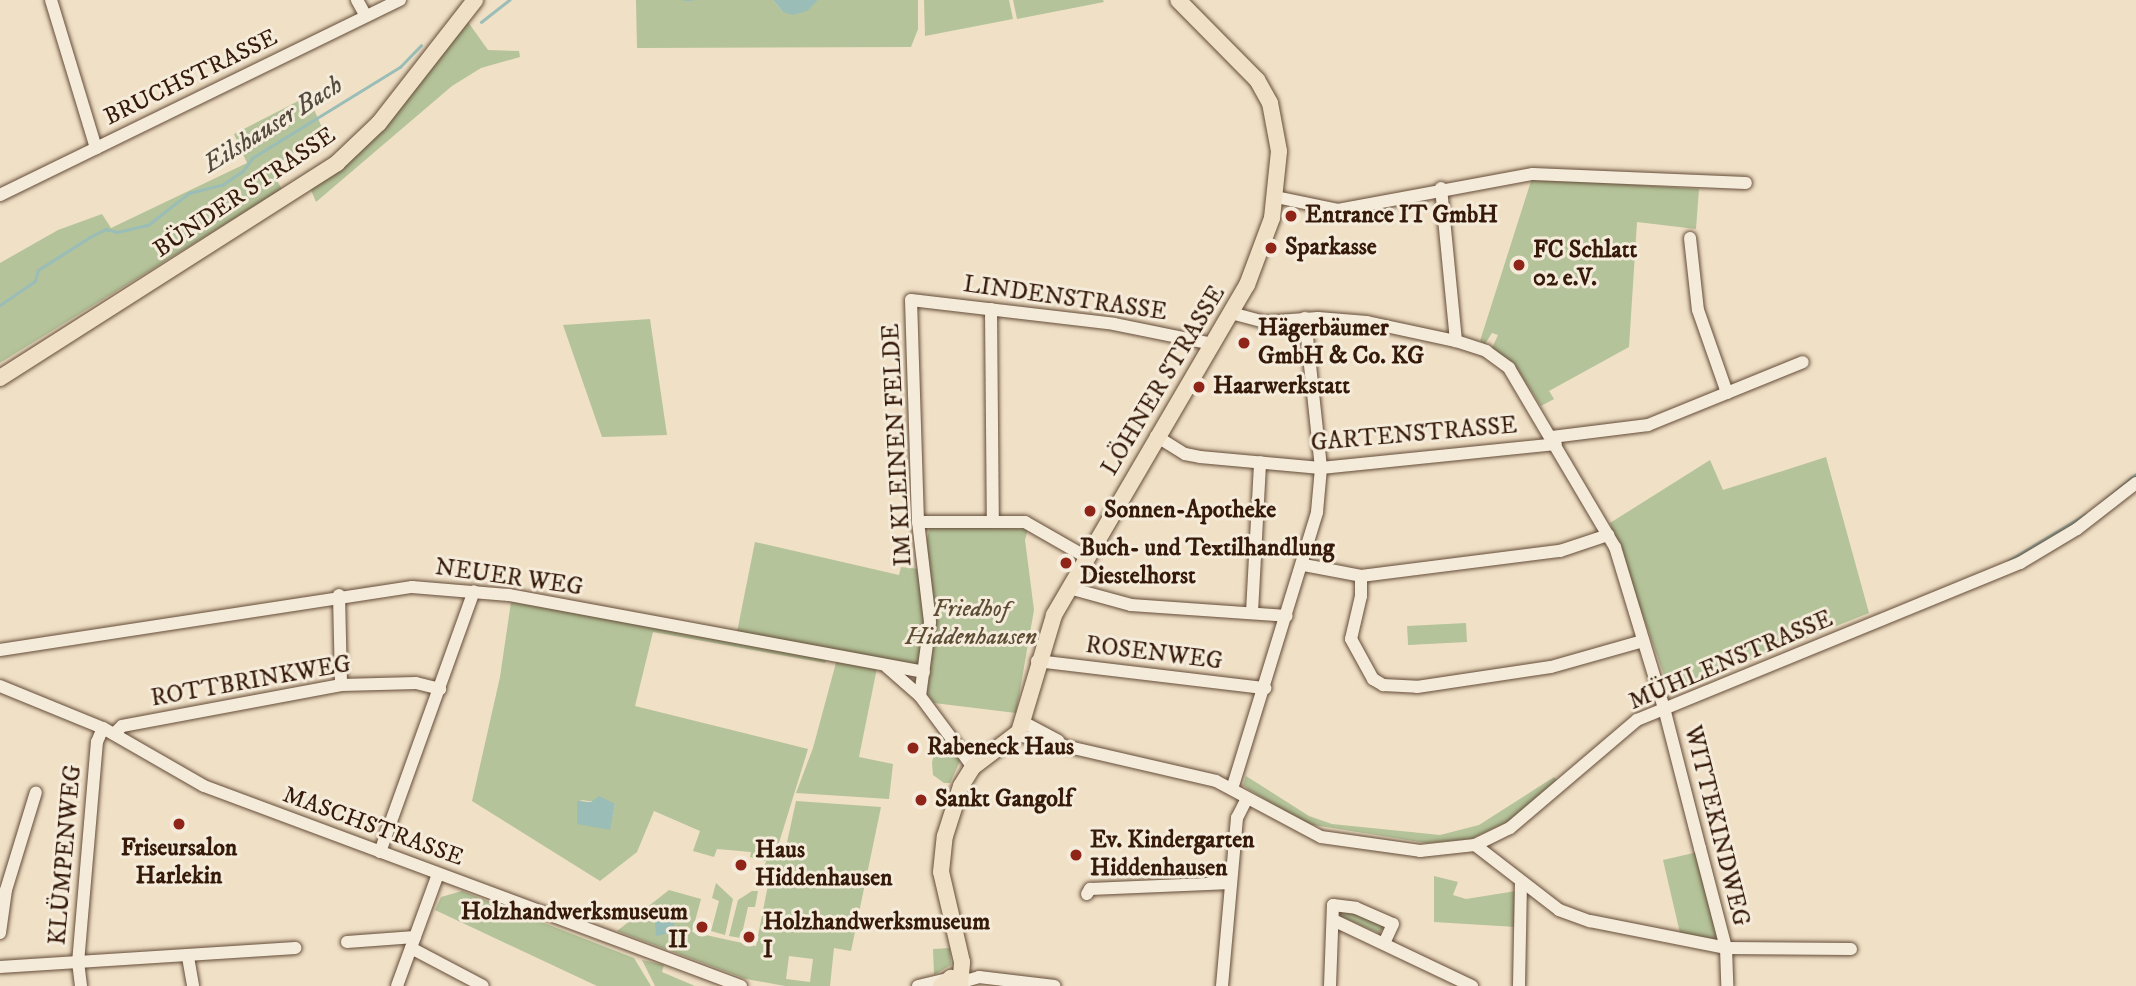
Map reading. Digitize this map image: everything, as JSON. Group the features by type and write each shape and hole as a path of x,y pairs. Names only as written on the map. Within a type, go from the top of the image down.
{"main road":[{"name":"BÜNDER STRASSE","path":"0,378 337,163 379,123 475,0"},
{"name":"LÖHNER STRASSE","path":"1020,728 1037,661 1069,588 1156,436 1231,313 1265,245 1276,197 1277,134 1266,94 1178,0"},
{"path":"953,983 956,941 943,892 942,854 954,805 973,767 1020,728"}],"street":[{"path":"51,0 96,148"},
{"path":"357,0 366,16"},
{"name":"BRUCHSTRASSE","path":"0,195 400,0"},
{"path":"1276,197 1338,210 1441,188 1533,174 1746,183"},
{"path":"1441,188 1456,341"},
{"path":"1690,238 1698,310 1727,393"},
{"name":"LINDENSTRASSE","path":"911,300 1114,324 1212,344"},
{"name":"IM KLEINEN FELDE","path":"911,300 918,522 930,622 924,672"},
{"path":"991,309 993,522"},
{"name":"WITTEKINDWEG","path":"1231,313 1265,322 1305,318 1367,322 1456,341 1486,351 1509,368 1608,535 1664,708 1726,948 1727,986"},
{"path":"1232,789 1304,565 1317,512 1321,468 1305,318"},
{"name":"GARTENSTRASSE","path":"1156,436 1185,454 1321,468 1554,440 1648,425 1802,362"},
{"path":"1252,612 1260,462"},
{"name":"MÜHLENSTRASSE","path":"1020,728 1072,746 1172,769 1232,789 1321,837 1420,851 1475,845 1510,828 1615,735 1664,708 2020,563 2077,529 2136,483"},
{"path":"918,522 1025,522 1086,557"},
{"path":"1304,565 1361,576 1560,551 1608,535"},
{"path":"1361,576 1361,596 1351,639 1373,679 1383,685 1417,687 1551,667 1643,641"},
{"name":"NEUER WEG","path":"0,650 339,595 412,587 474,591 924,672"},
{"path":"1069,588 1131,605 1287,616"},
{"path":"380,852 474,591"},
{"path":"339,595 341,685"},
{"name":"ROSENWEG","path":"1037,661 1265,688"},
{"path":"886,665 920,696 973,767"},
{"path":"920,696 924,672"},
{"name":"ROTTBRINKWEG","path":"108,731 122,726 341,685 416,683 440,689"},
{"name":"MASCHSTRASSE","path":"0,686 108,731 191,781 741,986"},
{"name":"KLÜMPENWEG","path":"81,986 78,963 97,742 108,731"},
{"path":"0,933 6,890 36,792"},
{"path":"1222,986 1237,818 1247,797"},
{"path":"1475,845 1559,910 1590,922 1726,948 1851,949"},
{"path":"397,986 438,874"},
{"path":"1087,894 1090,889 1231,883"},
{"path":"1519,986 1521,883"},
{"path":"1330,986 1333,905 1371,913 1393,924 1385,942"},
{"path":"1333,920 1385,942 1472,986"},
{"path":"347,942 413,942 483,986"},
{"path":"0,967 188,957 295,948"},
{"path":"188,957 193,986"},
{"path":"918,986 953,983 979,977 1054,986"}],"green space":[{"path":"636,0 773,0 783,12 818,0 918,0 918,29 911,47 637,48"},
{"path":"924,0 1009,0 1013,19 925,36"},
{"path":"1013,0 1103,0 1104,2 1017,19"},
{"path":"468,22 488,50 519,51 520,57 481,68 452,86 316,202 311,190 386,124"},
{"path":"308,96 324,132 270,169 282,189 0,363 0,263 58,230 102,214 111,228 247,163 234,134"},
{"path":"1532,178 1699,189 1696,229 1637,222 1629,347 1549,391 1554,399 1541,406 1514,364 1492,348 1498,335 1492,333 1485,344 1480,341"},
{"path":"650,319 667,435 602,437 563,325"},
{"path":"1826,457 1869,613 1670,692 1610,523 1710,460 1723,490"},
{"name":"Friedhof Hiddenhausen","path":"930,526 1028,529 1025,540 1034,610 1016,713 934,703 925,691 928,670 737,632 755,542 899,575 901,567 920,569"},
{"path":"511,602 827,657 825,663 653,632 635,706 808,749 778,846 786,847 796,801 881,807 851,951 834,948 830,986 785,986 746,979 617,931 669,890 701,899 692,932 756,946 769,880 762,877 766,861 750,857 751,852 717,849 714,857 693,851 700,831 654,811 637,852 600,881 472,801 500,677","holes":["580,800 615,804 612,818","789,956 813,959 810,982 786,979"]},
{"path":"1466,623 1467,642 1408,645 1407,626"},
{"path":"837,659 877,668 859,757 893,764 889,799 796,793 813,748"},
{"path":"947,738 961,759 950,783 944,783 933,775 932,763 936,743"},
{"path":"1246,776 1309,816 1332,824 1440,835 1479,825 1554,777 1557,780 1509,821 1471,839 1426,843 1307,824 1248,789 1243,785"},
{"path":"1698,852 1719,934 1713,940 1680,933 1663,860"},
{"path":"1434,876 1458,882 1453,895 1466,899 1516,891 1516,927 1434,922"},
{"path":"716,883 733,899 725,935 711,931 719,901 712,898"},
{"path":"462,891 634,958 651,986 597,986 435,910 441,897"},
{"path":"752,891 758,891 755,907 748,907 741,938 729,936 738,900"},
{"path":"1341,909 1386,925 1379,933 1337,915"},
{"path":"950,948 951,965 934,975 933,949"},
{"path":"642,960 664,965 662,972 695,986 655,986"}],"water":[{"path":"773,0 818,0 807,11 793,15 783,12"},
{"path":"599,796 615,804 610,830 577,824 577,801 591,802"},
{"path":"669,909 674,912 674,932 656,936 655,922"}],"waterway":[{"name":"Eilshauser Bach","path":"481,22 509,0"},
{"name":"Eilshauser Bach","path":"684,0 692,0"},
{"name":"Eilshauser Bach","path":"0,305 35,281 38,270 90,237 106,229 117,232 148,225 189,193 222,185 243,171 252,158 400,67 421,45"},
{"path":"2100,504 2136,474"},
{"path":"2008,561 2086,514"}],"place":[{"name":"Entrance IT GmbH","path":"1291,216"},
{"name":"Sparkasse","path":"1271,248"},
{"name":"FC Schlatt 02 e.V.","path":"1519,265"},
{"name":"Hägerbäumer GmbH & Co. KG","path":"1244,343"},
{"name":"Haarwerkstatt","path":"1199,387"},
{"name":"Sonnen-Apotheke","path":"1090,511"},
{"name":"Buch- und Textilhandlung Diestelhorst","path":"1066,563"},
{"name":"Rabeneck Haus","path":"913,748"},
{"name":"Sankt Gangolf","path":"921,800"},
{"name":"Friseursalon Harlekin","path":"179,824"},
{"name":"Ev. Kindergarten Hiddenhausen","path":"1076,855"},
{"name":"Haus Hiddenhausen","path":"741,865"},
{"name":"Holzhandwerksmuseum II","path":"702,927"},
{"name":"Holzhandwerksmuseum I","path":"749,937"}]}
